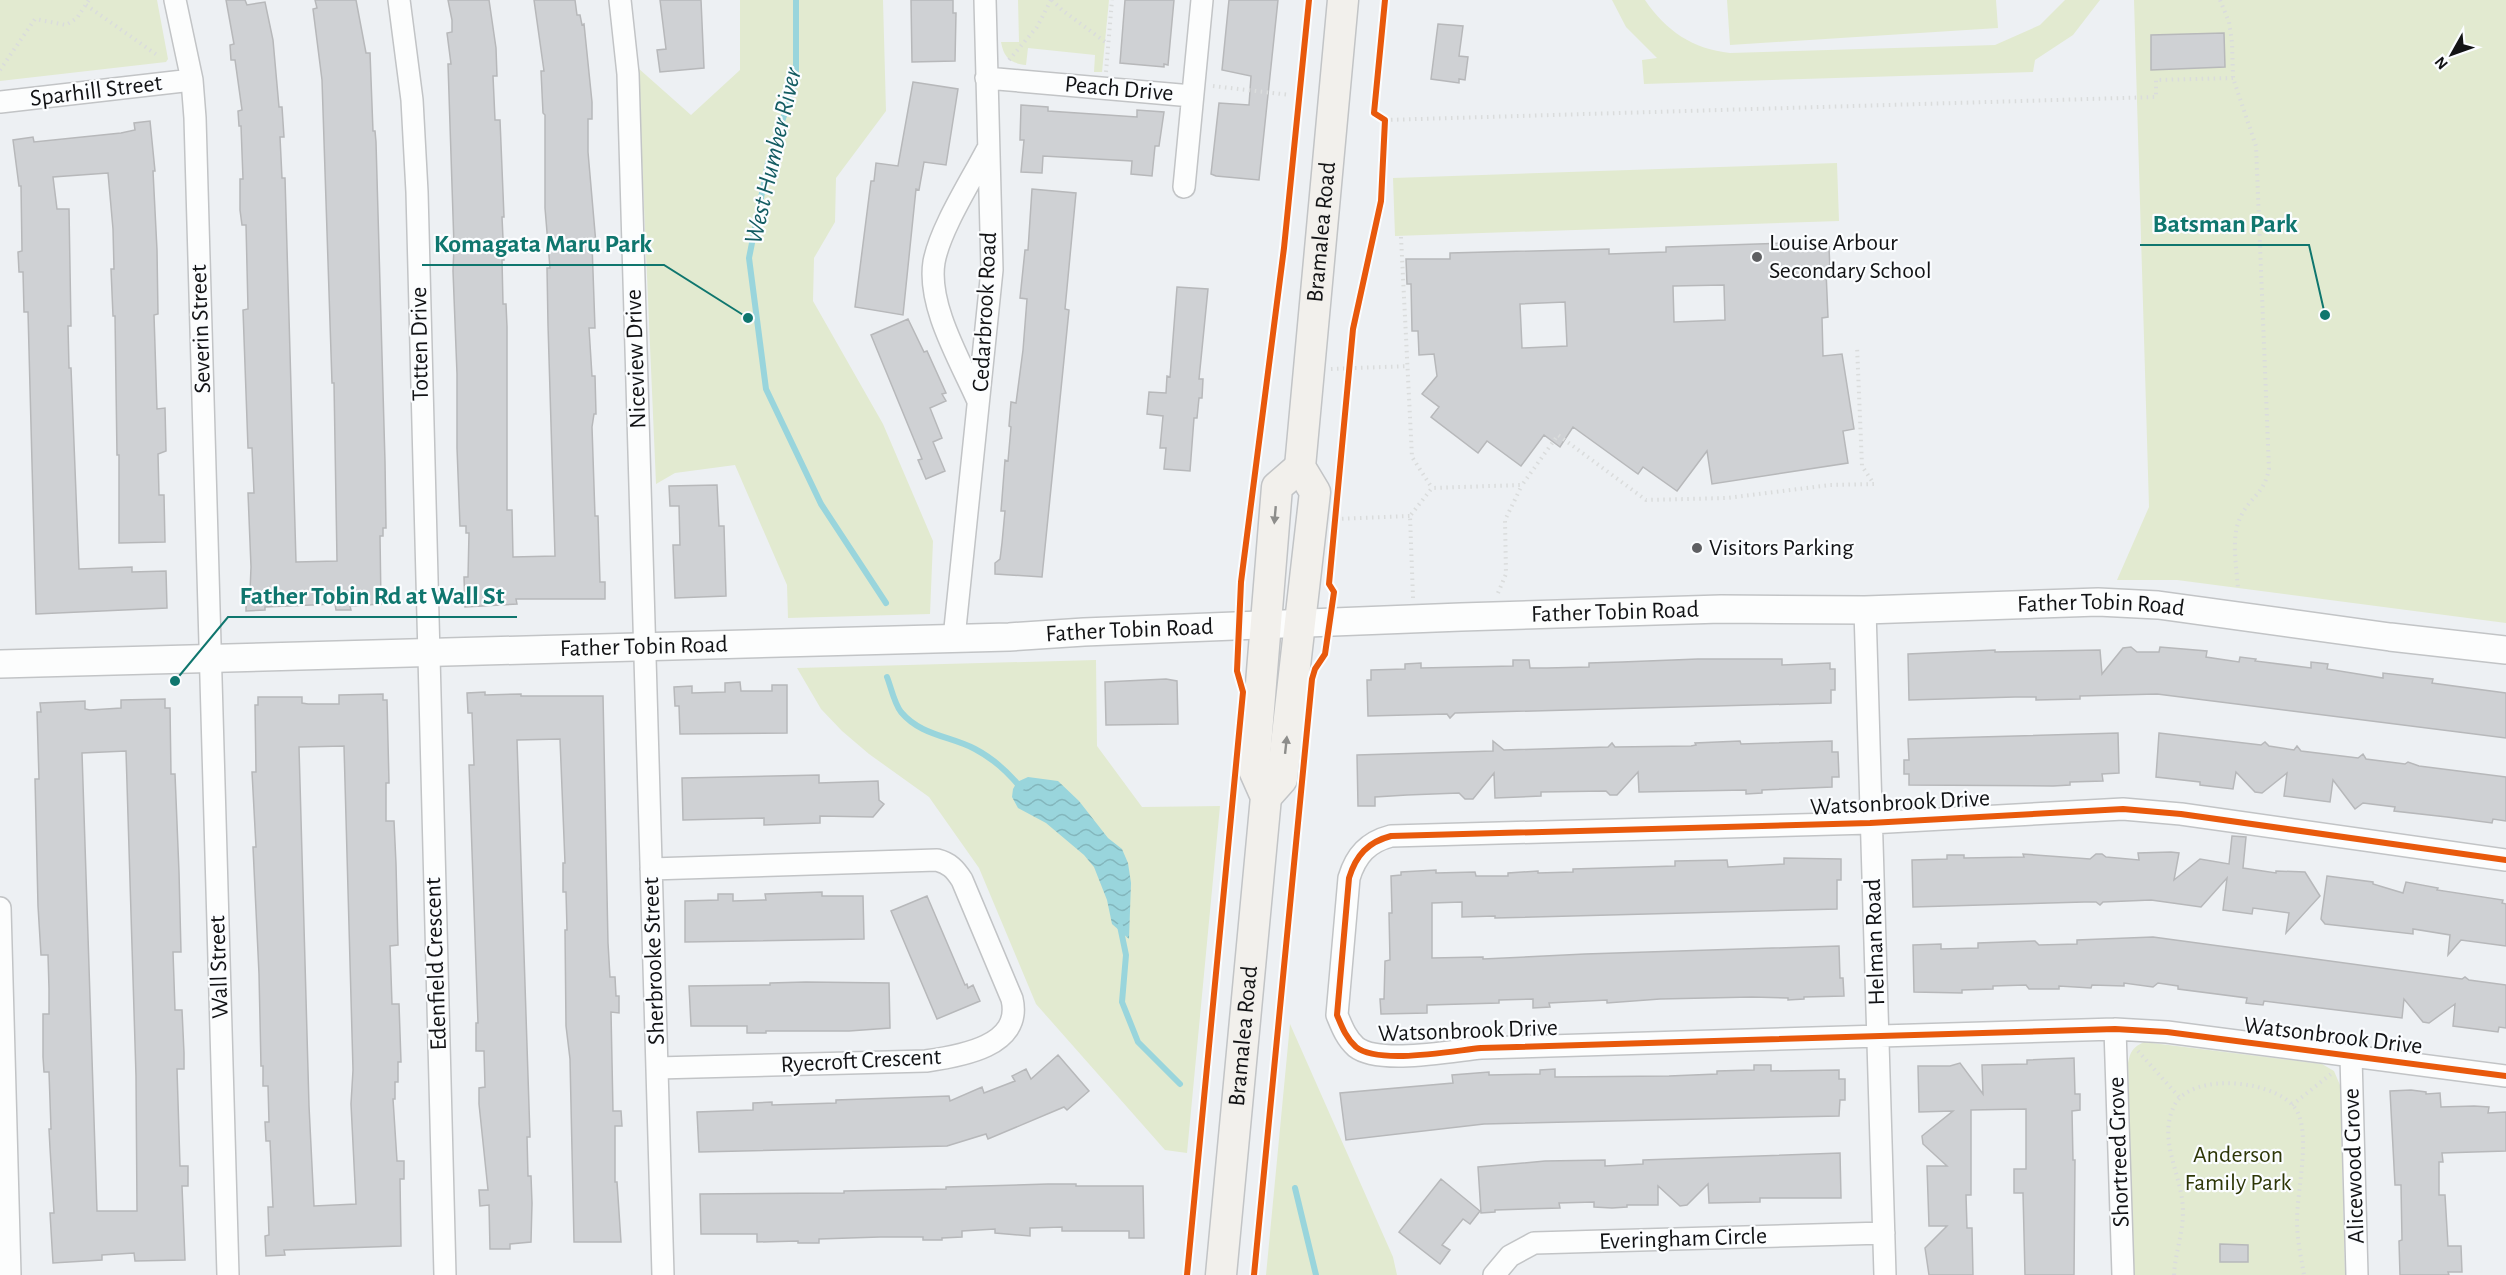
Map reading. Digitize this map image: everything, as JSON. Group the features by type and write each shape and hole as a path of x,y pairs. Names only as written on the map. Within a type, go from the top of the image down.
{"main road":[{"name":"Bramalea Road","path":"1266,797 1282,779 1300,623 1330,519 1300,467 1343,0"},
{"name":"Bramalea Road","path":"1221,1275 1266,797 1254,770 1277,487 1300,467"}],"street":[{"name":"Severin Street","path":"176,0 192,80 195,118 210,660"},
{"name":"Totten Drive","path":"399,0 412,100 417,192 427,654"},
{"name":"Niceview Drive","path":"620,0 628,74 645,647"},
{"name":"Cedarbrook Road","path":"954,638 992,270 985,0"},
{"name":"Peach Drive","path":"986,78 1199,90 1202,0"},
{"name":"Sparhill Street","path":"0,102 192,80"},
{"path":"1184,187 1199,90"},
{"name":"Cedarbrook Road","path":"979,405 941,315 933,274 942,237 988,147"},
{"name":"Father Tobin Road","path":"0,664 1009,638 1084,632 1300,623 1721,609 1866,610 2131,603 2506,650"},
{"name":"Helman Road","path":"1866,610 1870,824 1885,1275"},
{"name":"Sherbrooke Street","path":"645,647 663,1275"},
{"name":"Edenfield Crescent","path":"427,654 445,1275"},
{"name":"Wall Street","path":"210,660 228,1275"},
{"name":"Watsonbrook Drive","path":"2506,860 2181,814 2123,809 1870,824 1391,836 1376,840 1359,855 1349,878 1337,1015 1346,1035 1357,1048 1387,1057 1480,1047 2115,1029 2167,1032 2506,1076"},
{"name":"Ryecroft Crescent","path":"651,869 937,860 946,862 955,869 962,880 1012,999 1015,1012 1012,1024 1004,1035 988,1044 950,1057 926,1061 657,1068"},
{"path":"0,908 10,1275"},
{"name":"Shortreed Grove","path":"2115,1029 2123,1275"},
{"name":"Alicewood Grove","path":"2350,1057 2357,1275"},
{"name":"Everingham Circle","path":"1494,1275 1510,1256 1534,1243 1884,1233"}],"path":[{"path":"0,70 35,19 66,25 77,18 89,0"},
{"path":"1007,62 1037,27 1052,0 1062,10 1109,44"},
{"path":"1105,75 1113,0"},
{"path":"2220,0 2229,22 2234,78 2256,146 2269,469 2260,492 2242,514 2235,529 2238,590"},
{"path":"86,5 157,55"},
{"path":"1384,129 1382,118 2156,96 2156,80 2234,78"},
{"path":"1199,90 1290,95"},
{"path":"1401,237 1412,457 1431,488"},
{"path":"1490,600 1503,584 1506,563 1505,520 1522,485 1558,435 1646,500 1727,498 1830,485 1874,484 1863,465 1857,346"},
{"path":"1348,381 1350,360"},
{"path":"1309,368 1350,370 1408,366"},
{"path":"1431,488 1522,485"},
{"path":"1413,602 1410,516 1431,488"},
{"path":"1330,519 1410,516"},
{"path":"2137,1049 2179,1097"},
{"path":"2292,1105 2331,1074"},
{"path":"2174,1275 2183,1213 2167,1135 2169,1118 2179,1097 2212,1083 2230,1083 2266,1091 2284,1098 2292,1105 2303,1129 2297,1224 2304,1275"}],"green space":[{"path":"0,0 157,0 168,59 166,62 0,81"},
{"path":"740,0 883,0 886,111 836,178 835,222 814,258 813,301 883,424 933,541 930,614 788,618 787,585 735,465 675,473 656,484 638,68 691,115 740,70"},
{"path":"1018,0 1109,0 1102,72 1094,72 1095,55 1028,48 1026,65 1009,59 1001,42 1019,42"},
{"path":"1612,0 1645,0 1662,21 1682,37 1704,47 1730,53 1995,45 2040,25 2065,0 2100,0 2073,35 2035,60 2033,72 1644,84 1642,60 1657,58 1626,27"},
{"path":"1727,0 1996,0 1998,28 1730,45"},
{"path":"2134,0 2506,0 2506,623 2177,580 2117,580 2149,507"},
{"path":"1837,163 1839,221 1395,236 1393,178"},
{"path":"1096,660 1097,746 1142,807 1220,806 1187,1153 1165,1150 1036,1004 979,868 929,797 869,754 842,731 821,709 797,668"},
{"path":"1290,1024 1393,1257 1397,1275 1266,1275"},
{"name":"Anderson Family Park","path":"2144,1042 2322,1064 2334,1071 2340,1085 2345,1275 2134,1275 2128,1063 2133,1050"}],"water":[{"path":"1028,777 1058,781 1079,801 1108,838 1122,849 1128,863 1131,883 1129,939 1112,924 1107,900 1094,867 1084,855 1046,823 1018,808 1012,797 1013,789 1017,782"}],"building":[{"path":"226,0 245,0 247,5 265,2 273,40 279,107 282,107 284,137 280,137 282,178 285,178 296,562 337,561 334,383 332,383 322,80 313,9 317,8 315,0 356,0 366,53 370,53 373,131 375,131 376,142 385,462 386,528 383,528 383,536 380,536 381,604 350,606 351,610 336,610 335,604 265,607 265,610 246,611 246,592 250,592 251,567 248,493 254,493 252,448 248,448 243,310 248,309 246,225 242,225 240,210 240,179 243,179 241,126 239,126 238,111 242,110 235,60 231,60 230,45 234,44"},
{"path":"448,0 489,0 496,48 497,76 493,76 495,120 500,120 504,217 502,217 503,304 506,304 507,327 507,510 512,510 513,557 555,556 547,268 550,268 545,208 545,115 543,113 541,71 544,71 534,0 575,0 577,15 580,15 582,25 584,24 592,102 592,119 588,119 588,152 596,244 592,244 595,328 589,328 592,376 595,376 596,414 594,414 592,427 595,516 598,516 600,582 605,582 605,599 516,599 517,604 465,607 464,577 468,577 469,533 466,533 466,526 460,526 448,64 451,64 447,33 452,32 452,20"},
{"path":"660,0 701,0 704,68 660,72 657,50 666,49"},
{"path":"911,0 953,0 953,13 956,13 955,61 912,62"},
{"path":"1125,0 1174,0 1168,65 1164,64 1164,67 1120,63"},
{"path":"1229,0 1278,0 1259,180 1211,174 1219,103 1249,105 1251,76 1222,70"},
{"path":"1438,24 1463,26 1459,56 1468,57 1465,80 1459,79 1459,83 1431,79"},
{"path":"2224,33 2225,67 2151,70 2151,35"},
{"path":"913,82 958,89 946,165 924,162 919,190 916,189 903,315 855,307 871,181 874,181 876,163 898,166"},
{"path":"1021,105 1048,107 1048,111 1137,117 1137,110 1164,112 1159,146 1155,146 1152,176 1131,174 1132,161 1043,156 1042,173 1021,172 1024,140 1020,140"},
{"path":"150,121 155,171 153,171 157,250 158,314 154,315 157,409 165,408 166,451 158,454 159,495 164,495 165,542 119,543 115,316 113,316 111,269 114,269 113,229 108,173 53,177 57,209 69,209 71,326 68,326 69,368 71,368 79,569 132,567 132,572 166,571 167,608 36,614 28,312 24,312 23,272 19,272 18,252 22,251 21,186 19,186 13,140 33,137 34,142 121,133 135,130 134,123"},
{"path":"1032,189 1076,193 1065,309 1069,310 1042,577 995,574 995,563 1000,559 1005,511 1001,511 1005,460 1008,461 1011,402 1016,403 1023,350 1027,299 1020,298 1025,250 1028,250"},
{"path":"1785,243 1785,248 1829,247 1830,271 1826,271 1828,317 1822,318 1823,356 1842,354 1854,429 1843,431 1848,463 1712,484 1707,451 1677,491 1643,467 1638,474 1573,427 1560,447 1544,435 1521,466 1487,441 1478,453 1431,417 1439,407 1422,394 1437,376 1434,354 1419,355 1418,331 1412,331 1411,284 1407,284 1406,259 1450,259 1450,253 1609,249 1609,254 1666,252 1666,247","holes":["1724,285 1725,320 1674,322 1673,286","1565,302 1567,346 1522,348 1520,304"]},
{"path":"1177,287 1208,289 1199,379 1203,379 1202,398 1199,398 1197,418 1194,418 1190,471 1164,469 1166,448 1160,448 1163,416 1147,414 1149,392 1166,393 1167,376 1170,377"},
{"path":"908,319 924,352 927,351 946,393 942,394 946,401 930,408 942,438 933,442 945,471 926,479 918,460 922,459 871,335"},
{"path":"717,485 719,526 724,526 726,596 675,598 673,545 680,545 679,506 670,506 669,486"},
{"path":"2131,647 2137,652 2159,652 2160,647 2207,651 2206,657 2239,662 2240,657 2311,668 2311,662 2328,664 2327,669 2383,678 2383,673 2433,679 2432,683 2506,693 2506,738 2157,694 2080,696 2080,699 2036,700 2036,697 2015,697 1909,700 1908,654 1995,650 1995,652 2100,650 2102,674 2123,648"},
{"path":"1782,659 1782,665 1830,663 1830,669 1835,669 1835,690 1831,690 1831,703 1455,713 1450,718 1447,714 1368,716 1367,680 1371,680 1371,670 1405,669 1405,664 1421,663 1421,668 1513,666 1513,660 1529,660 1530,668 1547,668 1589,667 1589,663"},
{"path":"1166,679 1177,681 1178,724 1106,725 1105,682"},
{"path":"740,682 741,691 772,691 772,685 787,685 787,733 680,734 679,706 675,706 674,687 692,686 692,693 725,692 725,683"},
{"path":"485,692 485,695 603,696 608,943 610,977 615,977 616,996 619,996 619,1013 611,1012 613,1111 621,1111 622,1126 615,1126 615,1182 617,1182 621,1242 574,1242 570,1059 566,1026 565,930 567,930 566,892 563,892 563,863 565,863 560,739 517,740 530,1137 527,1137 528,1176 531,1176 532,1203 531,1242 510,1244 510,1249 490,1249 489,1205 480,1206 479,1190 488,1190 479,1104 479,1088 485,1087 484,1051 476,1051 476,1023 478,1023 469,765 474,765 472,713 468,713 467,693"},
{"path":"383,694 383,700 387,700 389,783 386,783 386,821 394,821 398,945 390,946 392,1004 399,1004 401,1062 398,1062 398,1082 395,1082 395,1099 393,1099 397,1161 404,1161 404,1179 400,1179 401,1246 284,1250 285,1255 266,1256 265,1236 269,1235 268,1207 273,1207 270,1141 266,1141 265,1122 269,1122 268,1086 263,1086 263,1066 261,1066 253,847 256,847 252,772 256,772 255,705 258,705 258,697 302,697 302,703 339,704 339,695","holes":["344,746 353,1070 351,1104 356,1204 314,1206 299,747"]},
{"path":"165,699 165,708 170,708 171,774 175,774 181,952 173,952 175,1010 182,1010 184,1053 184,1069 177,1069 180,1166 188,1166 188,1186 182,1186 185,1260 135,1261 134,1253 102,1255 102,1260 53,1263 50,1213 54,1213 49,1129 51,1129 49,1072 44,1072 43,1057 43,1014 49,1014 48,955 41,955 38,906 35,779 39,779 37,712 41,712 40,703 85,701 85,709 90,710 121,708 121,700","holes":["126,751 136,1076 137,1211 97,1211 82,753"]},
{"path":"2118,733 2119,773 2102,774 2103,781 2070,782 2070,785 2053,786 1909,785 1909,774 1904,774 1904,760 1909,760 1908,739"},
{"path":"2159,733 2261,745 2265,742 2269,746 2294,750 2297,746 2301,751 2358,758 2363,754 2366,759 2405,764 2408,762 2419,766 2506,777 2506,821 2493,819 2492,823 2394,811 2395,807 2363,803 2355,809 2333,780 2330,802 2284,796 2287,773 2262,793 2255,792 2236,772 2233,789 2200,785 2200,782 2156,777"},
{"path":"1493,741 1504,750 1608,747 1612,743 1615,747 1691,746 1696,745 1695,743 1740,741 1741,744 1832,741 1832,752 1838,752 1839,777 1832,777 1832,787 1762,790 1762,793 1746,794 1746,790 1639,792 1638,772 1617,795 1610,795 1606,791 1541,792 1541,796 1495,798 1494,773 1473,799 1465,799 1459,793 1407,795 1375,797 1375,806 1358,806 1357,755 1493,751"},
{"path":"819,775 819,783 878,781 879,800 884,804 873,817 820,816 820,823 764,825 764,818 683,820 682,778"},
{"path":"2232,836 2246,837 2243,868 2276,873 2276,871 2305,872 2320,896 2286,933 2289,913 2253,908 2252,914 2223,910 2227,878 2201,907 2151,900 2103,902 2100,905 2096,902 2084,902 1913,907 1912,860 1947,859 1947,855 1964,855 1964,858 2024,857 2023,854 2090,859 2096,854 2102,854 2106,857 2139,860 2138,853 2171,852 2179,853 2174,880 2200,859 2229,864"},
{"path":"1784,858 1841,859 1841,880 1837,880 1837,909 1495,918 1495,916 1462,917 1462,902 1432,903 1432,958 1483,957 1483,959 1839,946 1840,978 1843,978 1844,996 1804,997 1804,999 1788,1000 1788,998 1752,997 1660,999 1607,1003 1607,1000 1549,1003 1550,1007 1533,1008 1533,999 1499,1000 1499,1003 1427,1005 1427,1013 1381,1014 1380,999 1384,999 1385,961 1390,960 1391,876 1401,875 1401,872 1436,870 1436,873 1475,872 1476,876 1508,876 1508,873 1538,871 1538,873 1573,872 1573,869 1675,866 1675,861 1727,860 1728,867 1784,864"},
{"path":"2327,876 2373,882 2373,884 2403,893 2406,882 2438,888 2437,890 2503,900 2502,903 2506,904 2506,946 2461,940 2448,955 2450,935 2413,929 2413,934 2325,924 2321,919"},
{"path":"822,892 822,896 863,896 864,939 685,942 685,901 718,900 718,894 733,894 733,901 766,900 765,894"},
{"path":"927,896 965,985 967,984 968,988 973,985 980,1001 937,1019 891,911"},
{"path":"2153,937 2462,979 2465,977 2469,980 2506,985 2506,1028 2499,1027 2498,1032 2453,1026 2455,1004 2429,1023 2423,1022 2404,999 2402,1018 2264,1001 2263,1005 2246,1003 2247,998 2178,989 2178,986 2158,983 2153,987 2124,983 2124,986 2092,985 2091,988 2059,986 2059,989 2029,989 2026,985 1993,986 1993,989 1962,990 1962,993 1914,992 1913,945 1941,944 1941,949 1978,948 1978,943 2035,941 2039,945 2077,944 2077,940"},
{"path":"806,982 889,983 890,1028 747,1033 747,1026 691,1026 689,986"},
{"path":"1058,1055 1089,1091 1067,1110 1064,1107 988,1139 986,1134 947,1146 699,1152 697,1112 753,1110 753,1103 772,1102 772,1105 836,1103 836,1100 949,1096 950,1101 982,1087 984,1093 1015,1081 1012,1076 1026,1069 1031,1079"},
{"path":"2074,1058 2075,1094 2080,1094 2080,1110 2072,1111 2073,1160 2075,1160 2074,1275 2025,1275 2023,1193 2014,1193 2014,1169 2026,1169 2026,1109 1971,1110 1971,1195 1966,1195 1967,1228 1972,1228 1973,1275 1929,1275 1925,1248 1947,1226 1929,1226 1927,1166 1947,1166 1923,1144 1922,1136 1953,1111 1919,1112 1918,1066 1950,1066 1960,1063 1983,1094 1982,1065 2027,1064 2027,1060"},
{"path":"1754,1065 1771,1065 1771,1071 1839,1070 1839,1079 1845,1079 1845,1100 1840,1100 1839,1116 1484,1124 1346,1140 1340,1093 1453,1083 1452,1075 1489,1072 1489,1075 1540,1074 1540,1070 1555,1069 1555,1077 1669,1076 1754,1070"},
{"path":"2390,1091 2426,1092 2426,1094 2440,1093 2441,1107 2489,1107 2488,1113 2506,1112 2506,1151 2442,1153 2443,1162 2439,1162 2439,1195 2445,1195 2448,1246 2461,1246 2462,1272 2448,1272 2449,1275 2400,1275 2401,1185 2395,1185"},
{"path":"1840,1153 1841,1198 1760,1198 1760,1202 1709,1203 1708,1184 1687,1205 1680,1206 1658,1186 1658,1205 1627,1205 1627,1207 1612,1208 1594,1207 1594,1202 1559,1203 1560,1208 1495,1210 1495,1212 1481,1213 1478,1167 1545,1161 1605,1160 1605,1166 1643,1164 1643,1160"},
{"path":"1441,1179 1480,1211 1470,1224 1463,1219 1442,1245 1450,1250 1440,1264 1399,1232"},
{"path":"1048,1184 1143,1186 1144,1238 1129,1238 1129,1231 1062,1231 1062,1227 1030,1228 1030,1236 995,1233 995,1229 962,1231 962,1237 942,1238 942,1240 923,1240 923,1237 880,1237 819,1239 819,1243 757,1242 757,1234 701,1234 700,1194 844,1193 844,1191"},
{"path":"2220,1244 2248,1245 2248,1262 2220,1262"}],"waterway":[{"name":"West Humber River","path":"796,0 796,80 768,163 749,258 766,389 821,504 886,603"},
{"path":"887,677 901,712 909,720 927,731 982,753 1000,766 1021,788"},
{"path":"1120,926 1126,955 1122,1002 1138,1042 1180,1084"},
{"path":"1295,1188 1316,1275"}],"cycle path":[{"path":"1187,1275 1243,692 1237,671 1241,582 1284,248 1309,0"},
{"path":"1254,1275 1312,679 1315,669 1325,654 1334,592 1329,584 1353,329 1381,201 1385,120 1374,113 1385,0"},
{"path":"2506,860 2181,814 2123,809 1870,823 1391,836 1369,846 1359,856 1349,878 1337,1015 1347,1036 1356,1047 1367,1052 1398,1056 1481,1048 2115,1029 2167,1032 2506,1076"}],"place":[{"name":"Louise Arbour Secondary School","path":"1757,257"},
{"name":"Batsman Park","path":"2325,315"},
{"name":"Komagata Maru Park","path":"748,318"},
{"name":"Visitors Parking","path":"1697,548"},
{"name":"Father Tobin Rd at Wall St","path":"175,681"}]}
